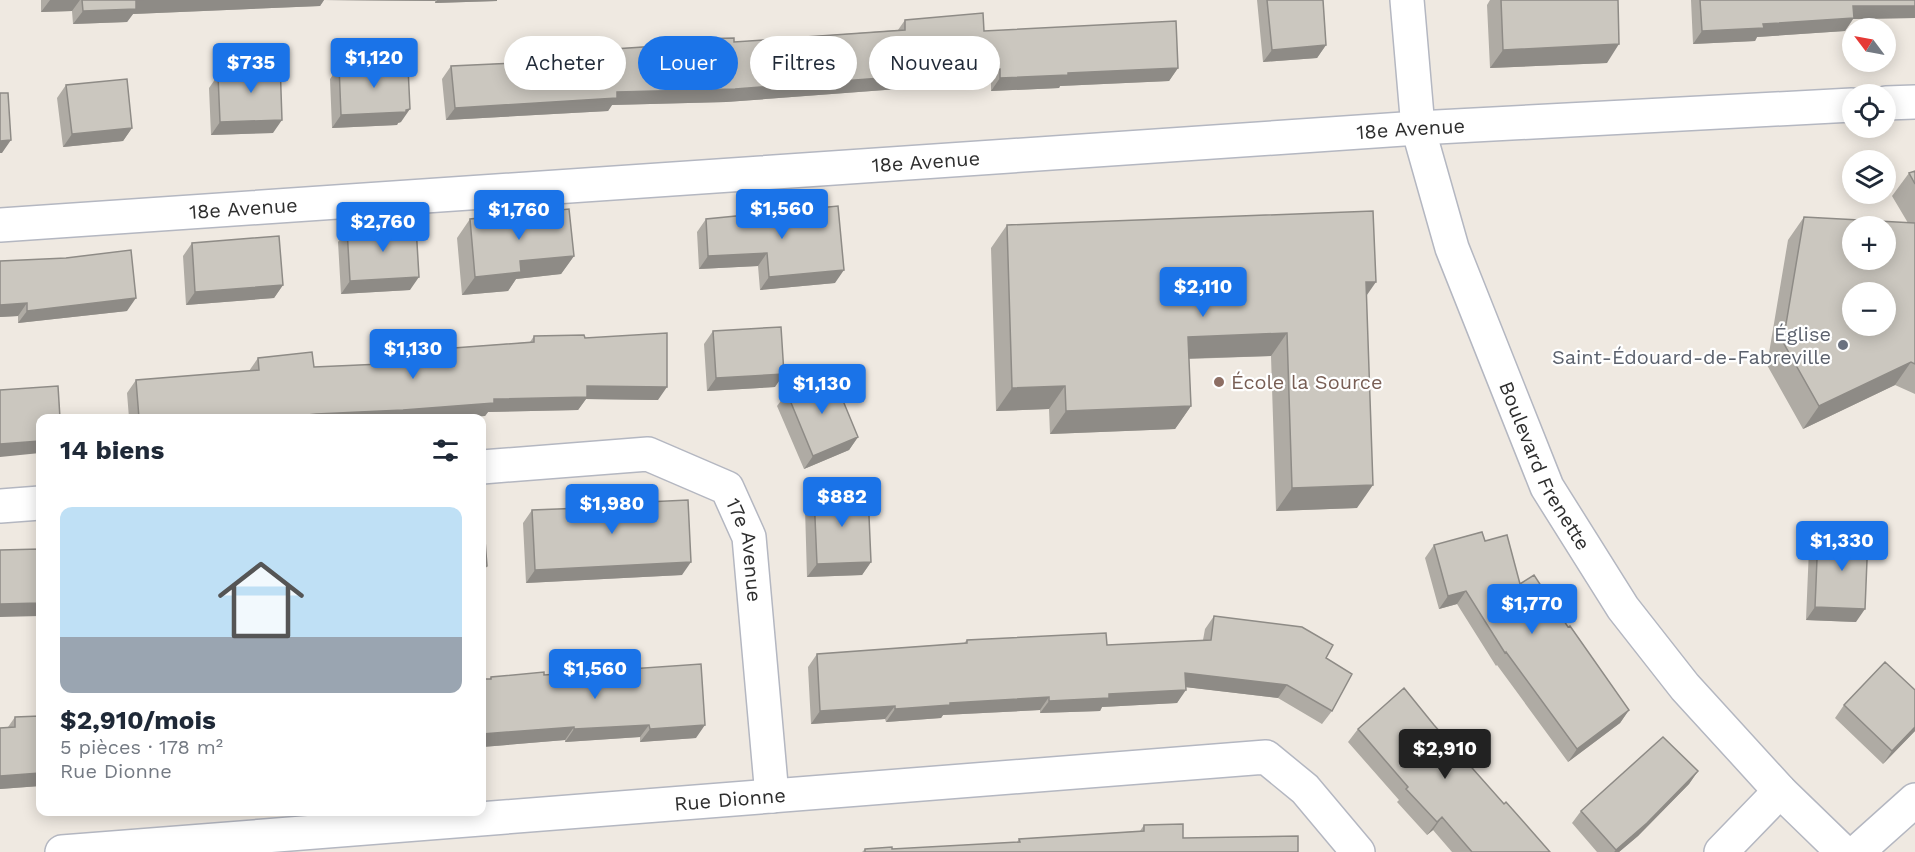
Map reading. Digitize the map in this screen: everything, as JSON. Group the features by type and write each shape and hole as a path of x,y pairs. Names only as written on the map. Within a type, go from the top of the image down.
{"street":[{"name":"Boulevard Frenette","path":"1407,0 1418,128 1452,248 1547,487 1623,608 1685,687 1780,791 1843,852"},
{"path":"1896,103 1915,102"},
{"name":"18e Avenue","path":"0,225 1418,128 1842,106"},
{"name":"17e Avenue","path":"486,467 648,454 727,488 749,537 772,796"},
{"path":"0,506 36,503"},
{"name":"Rue Dionne","path":"62,852 1266,758 1305,789 1358,852"},
{"path":"1722,852 1780,791"},
{"path":"1857,852 1915,800"}],"building":[{"path":"82,0 136,0 136,9 83,11"},
{"path":"1267,0 1323,0 1326,45 1272,50"},
{"path":"1501,0 1618,0 1619,44 1503,50"},
{"path":"1700,0 1915,0 1915,6 1853,6 1854,18 1763,24 1764,28 1702,31"},
{"path":"983,13 984,31 1176,21 1178,68 1000,78 1000,36 869,36 869,79 857,80 857,36 820,36 905,30 905,20"},
{"path":"750,41 750,88 738,89 738,42"},
{"path":"638,47 638,90 696,90 617,92 617,98 455,108 451,66 504,64 504,90 626,90 626,48"},
{"path":"280,62 282,120 220,122 218,75 243,74 243,63"},
{"path":"403,63 404,68 408,67 410,109 406,112 341,115 339,66"},
{"path":"127,79 132,128 72,134 66,85"},
{"path":"0,93 8,93 11,140 0,141"},
{"path":"1915,171 1915,184 1909,173"},
{"path":"838,206 844,270 769,277 767,253 708,256 706,219"},
{"path":"569,209 574,256 520,261 521,272 475,277 470,219"},
{"path":"1373,211 1376,282 1366,282 1373,485 1292,488 1287,333 1188,337 1191,406 1066,411 1065,386 1012,388 1007,225"},
{"name":"Église Saint-Édouard-de-Fabreville","path":"1804,217 1842,219 1842,270 1896,270 1896,222 1915,223 1915,364 1911,362 1819,406 1783,342"},
{"path":"416,226 419,277 350,281 347,229"},
{"path":"279,236 283,285 195,292 192,243"},
{"path":"131,250 136,298 27,311 27,303 0,305 0,261 66,258"},
{"path":"781,327 784,374 716,378 713,331"},
{"path":"667,333 667,387 587,386 587,397 494,399 494,403 403,410 316,414 139,414 136,380 259,370 258,358 312,352 314,367 427,362 427,350 534,342 534,336 584,335 585,338"},
{"path":"832,374 858,437 813,456 787,393"},
{"path":"58,386 60,414 36,414 36,441 0,444 0,390"},
{"path":"868,493 871,562 817,564 814,495"},
{"path":"688,500 691,562 535,570 532,510"},
{"path":"1482,532 1485,541 1507,535 1520,584 1534,575 1568,627 1570,626 1629,710 1577,749 1505,653 1466,591 1448,596 1434,545"},
{"path":"1818,535 1868,536 1865,609 1815,607"},
{"path":"36,549 36,603 0,604 0,550"},
{"path":"1214,616 1302,627 1333,645 1326,658 1352,674 1332,711 1287,685 1185,673 1186,690 1109,694 1109,698 1049,701 1049,697 895,709 895,706 820,711 817,654 967,643 967,640 1106,633 1107,645 1211,640"},
{"path":"1885,662 1915,690 1915,727 1892,751 1844,705"},
{"path":"701,664 705,725 650,729 649,725 574,729 574,727 486,734 486,679 544,672 544,675"},
{"path":"1404,688 1504,804 1506,802 1550,852 1472,852 1442,817 1437,822 1406,789 1408,787 1358,729"},
{"path":"36,716 36,773 0,776 0,728 15,727 15,717"},
{"path":"1663,737 1698,771 1647,823 1616,850 1581,811"},
{"path":"1183,824 1183,838 1298,836 1298,852 865,852 865,849 892,847 892,849 1020,842 1019,839 1144,831 1144,825"}],"place":[{"name":"Église Saint-Édouard-de-Fabreville","path":"1843,345"},
{"name":"École la Source","path":"1219,382"}]}
